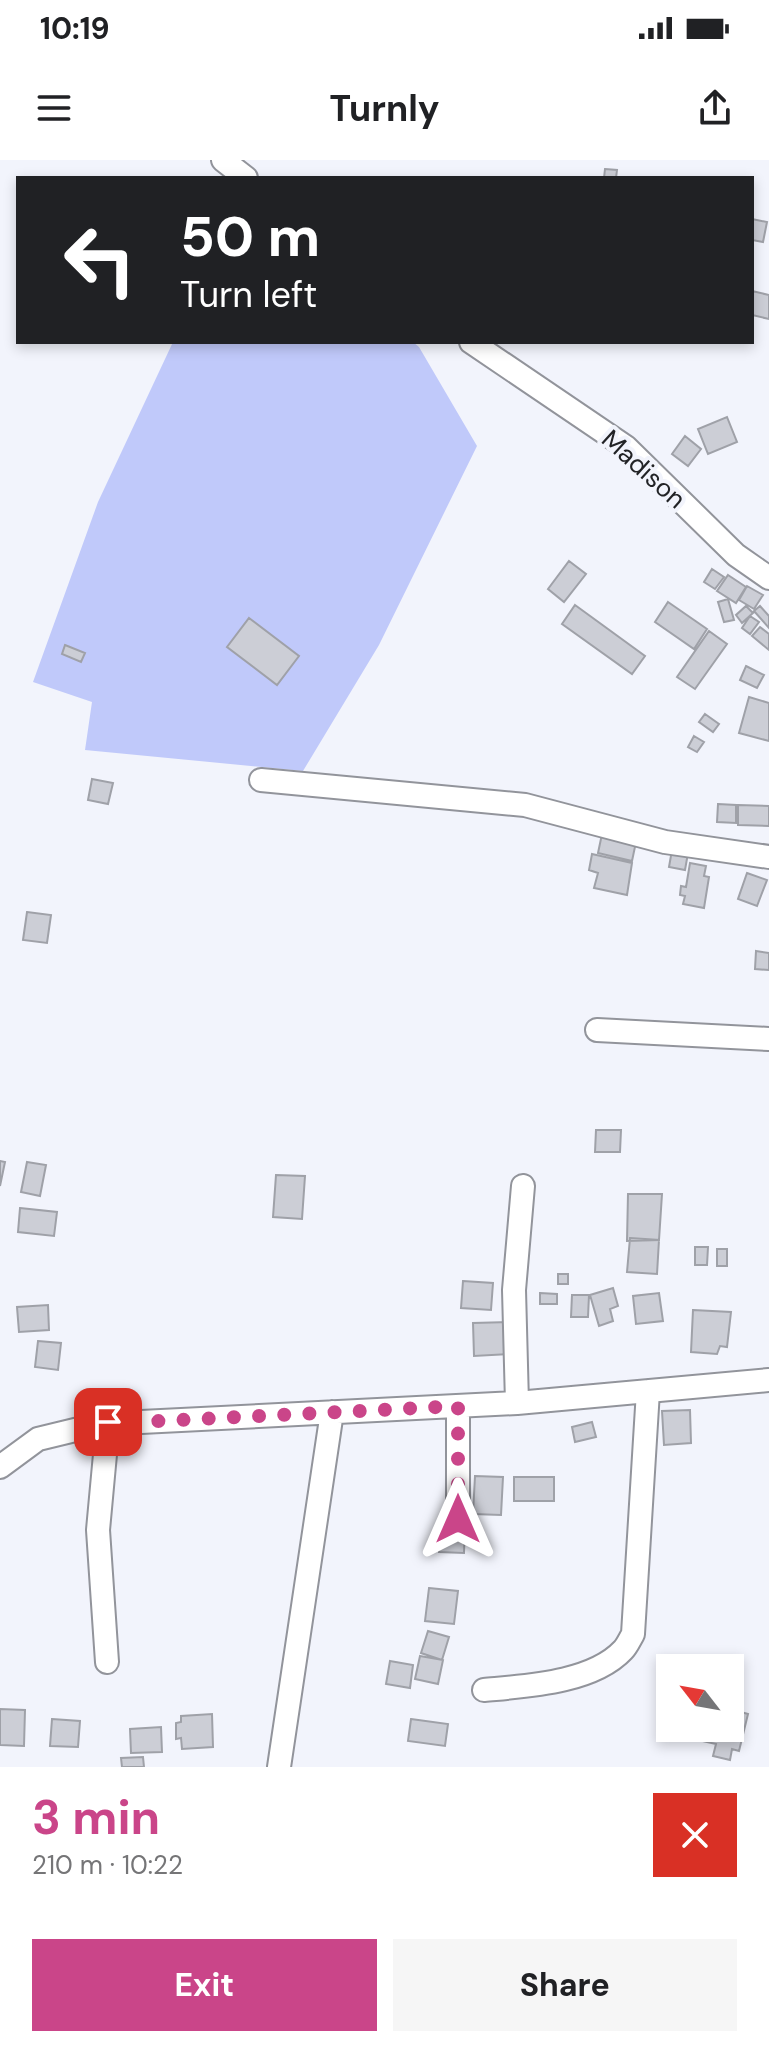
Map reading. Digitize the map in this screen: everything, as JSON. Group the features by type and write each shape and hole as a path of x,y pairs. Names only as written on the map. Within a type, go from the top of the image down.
{"street":[{"path":"223,160 243,176"},
{"name":"Madison","path":"474,344 626,447 736,555 769,578"},
{"path":"261,780 525,805 665,842 769,857"},
{"path":"597,1030 769,1039"},
{"path":"517,1403 514,1290 523,1186"},
{"path":"0,1467 38,1439 108,1422 517,1403 769,1380"},
{"path":"484,1690 544,1685 593,1670 623,1650 633,1634 648,1391"},
{"path":"458,1406 458,1519"},
{"path":"279,1767 332,1412"},
{"path":"107,1662 98,1530 108,1422"}],"shaded area":[{"path":"172,344 415,344 477,446 379,645 303,771 85,750 92,702 33,682 98,502"}],"building":[{"path":"605,169 617,170 616,176 604,176"},
{"path":"754,219 767,222 763,242 754,240"},
{"path":"754,291 769,295 769,319 754,315"},
{"path":"727,417 737,442 708,454 698,429"},
{"path":"685,436 701,449 688,466 672,454"},
{"path":"569,561 586,574 564,602 548,589"},
{"path":"712,569 724,577 715,589 704,582"},
{"path":"728,575 746,587 736,603 717,591"},
{"path":"747,586 763,595 754,609 739,600"},
{"path":"728,599 734,620 724,622 718,602"},
{"path":"668,602 707,629 694,649 655,622"},
{"path":"575,605 645,656 632,674 562,624"},
{"path":"746,606 753,613 742,623 736,615"},
{"path":"760,606 769,616 769,628 754,611"},
{"path":"750,616 759,622 750,634 742,628"},
{"path":"249,618 299,656 277,685 227,647"},
{"path":"760,627 769,634 769,650 752,636"},
{"path":"709,631 727,644 695,689 677,677"},
{"path":"65,645 85,653 81,662 62,654"},
{"path":"746,666 764,675 757,688 740,680"},
{"path":"749,697 769,703 769,741 739,733"},
{"path":"705,714 719,724 713,732 699,722"},
{"path":"694,736 704,742 697,752 688,747"},
{"path":"92,779 113,783 108,804 88,800"},
{"path":"718,804 736,805 736,823 717,822"},
{"path":"738,805 769,806 769,826 738,825"},
{"path":"602,834 636,842 632,861 598,853"},
{"path":"672,850 688,853 685,870 669,867"},
{"path":"592,854 632,863 627,895 594,888 598,873 589,870"},
{"path":"690,863 706,866 704,876 709,877 704,908 683,904 685,896 680,895 681,886 686,887"},
{"path":"747,873 767,880 757,906 738,899"},
{"path":"27,912 51,915 47,943 23,940"},
{"path":"756,951 769,953 769,970 755,969"},
{"path":"596,1130 621,1130 620,1152 595,1152"},
{"path":"0,1161 5,1162 0,1186"},
{"path":"27,1162 46,1165 40,1196 21,1192"},
{"path":"276,1175 305,1176 302,1219 273,1217"},
{"path":"628,1194 662,1194 659,1240 627,1241"},
{"path":"20,1208 57,1212 54,1236 18,1232"},
{"path":"630,1238 659,1240 657,1274 627,1272"},
{"path":"695,1247 708,1247 707,1265 695,1265"},
{"path":"717,1249 727,1249 727,1266 717,1266"},
{"path":"558,1274 568,1274 568,1284 558,1284"},
{"path":"463,1281 493,1283 491,1310 461,1308"},
{"path":"613,1288 618,1306 610,1309 613,1321 599,1326 590,1295"},
{"path":"540,1293 557,1294 557,1304 540,1304"},
{"path":"659,1293 663,1321 636,1324 633,1296"},
{"path":"572,1295 589,1295 588,1317 571,1317"},
{"path":"48,1305 49,1330 19,1332 17,1307"},
{"path":"693,1310 731,1312 727,1347 720,1346 717,1354 691,1352"},
{"path":"510,1322 511,1354 474,1356 473,1323"},
{"path":"38,1341 61,1343 58,1370 35,1367"},
{"path":"690,1410 691,1443 664,1445 662,1411"},
{"path":"592,1422 596,1437 575,1442 572,1427"},
{"path":"475,1476 503,1477 501,1515 473,1514"},
{"path":"514,1477 554,1477 554,1501 514,1501"},
{"path":"440,1523 465,1524 464,1553 439,1552"},
{"path":"429,1588 458,1591 454,1624 425,1621"},
{"path":"428,1631 449,1637 442,1660 421,1653"},
{"path":"420,1656 443,1660 438,1684 415,1679"},
{"path":"390,1661 413,1665 410,1688 386,1684"},
{"path":"0,1709 25,1710 24,1746 0,1745"},
{"path":"212,1714 213,1747 182,1749 181,1738 176,1739 176,1723 181,1722 181,1716"},
{"path":"52,1719 80,1721 78,1747 50,1746"},
{"path":"411,1719 448,1724 445,1746 408,1741"},
{"path":"161,1727 162,1752 131,1753 130,1729"},
{"path":"707,1742 741,1742 739,1751 732,1749 730,1760 713,1756 716,1744"},
{"path":"143,1757 144,1767 122,1767 121,1758"}],"route":[{"path":"108,1422 458,1406 458,1519"}]}
